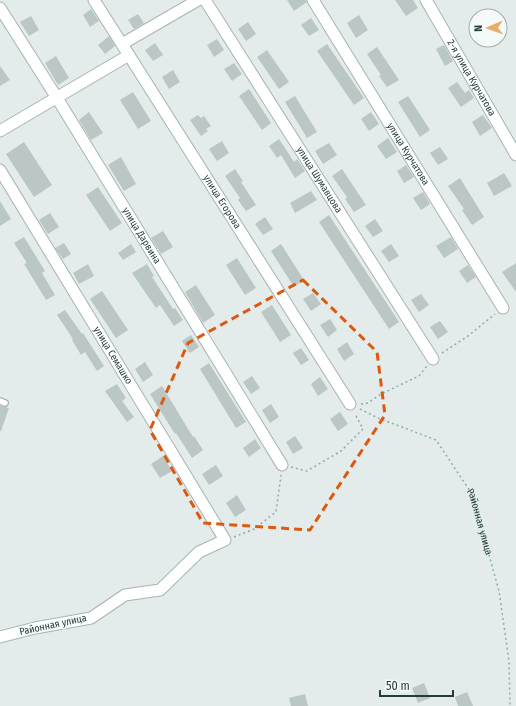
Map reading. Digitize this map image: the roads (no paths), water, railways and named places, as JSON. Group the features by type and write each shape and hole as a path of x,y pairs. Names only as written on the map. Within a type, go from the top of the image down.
{"street":[{"name":"улица Егорова","path":"94,0 350,404"},
{"path":"122,44 198,0"},
{"name":"улица Шумавцова","path":"205,0 433,359"},
{"name":"улица Курчатова","path":"313,0 503,308"},
{"name":"2-я улица Курчатова","path":"426,0 516,155"},
{"name":"улица Дарвина","path":"0,8 57,98 282,465"},
{"path":"0,131 129,55"},
{"name":"улица Семашко","path":"0,170 225,540"},
{"name":"Районная улица","path":"0,637 35,628 90,618 125,595 160,590 199,552 225,540"}]}
